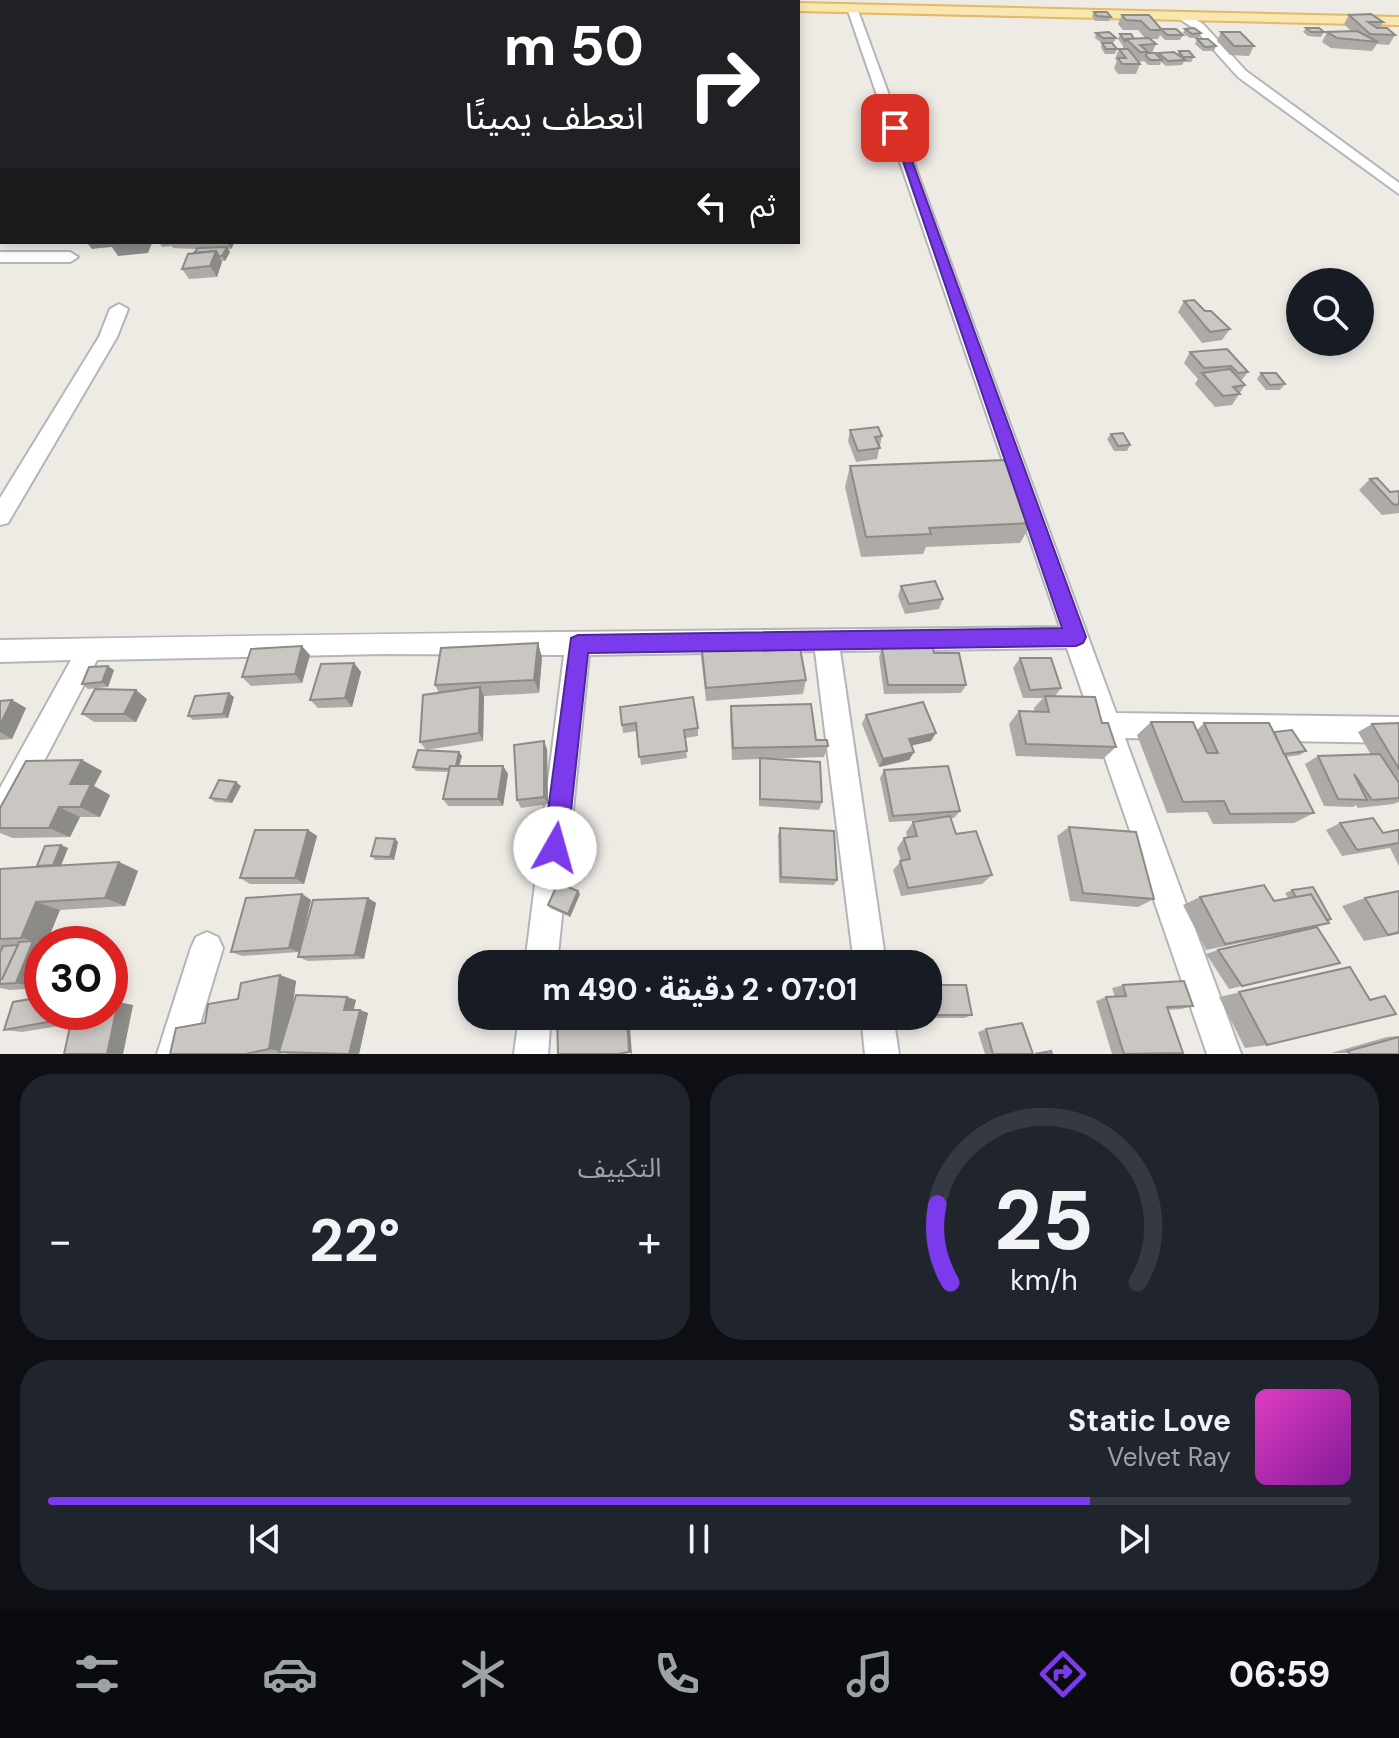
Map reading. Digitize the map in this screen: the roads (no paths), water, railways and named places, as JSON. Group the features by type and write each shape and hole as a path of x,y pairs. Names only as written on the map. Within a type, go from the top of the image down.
{"main road":[{"path":"800,7 1004,6 1189,16 1399,21"}],"street":[{"path":"1190,0 1189,16 1227,61 1399,190"},
{"path":"852,8 1224,1054"},
{"path":"0,257 70,257"},
{"path":"0,517 108,337 119,309"},
{"path":"0,651 383,643 578,644 1076,637"},
{"path":"826,640 868,950"},
{"path":"543,950 578,644"},
{"path":"0,816 89,651"},
{"path":"1106,725 1399,730"},
{"path":"174,1054 207,948"},
{"path":"531,1054 534,1030"},
{"path":"879,1030 882,1054"}]}
